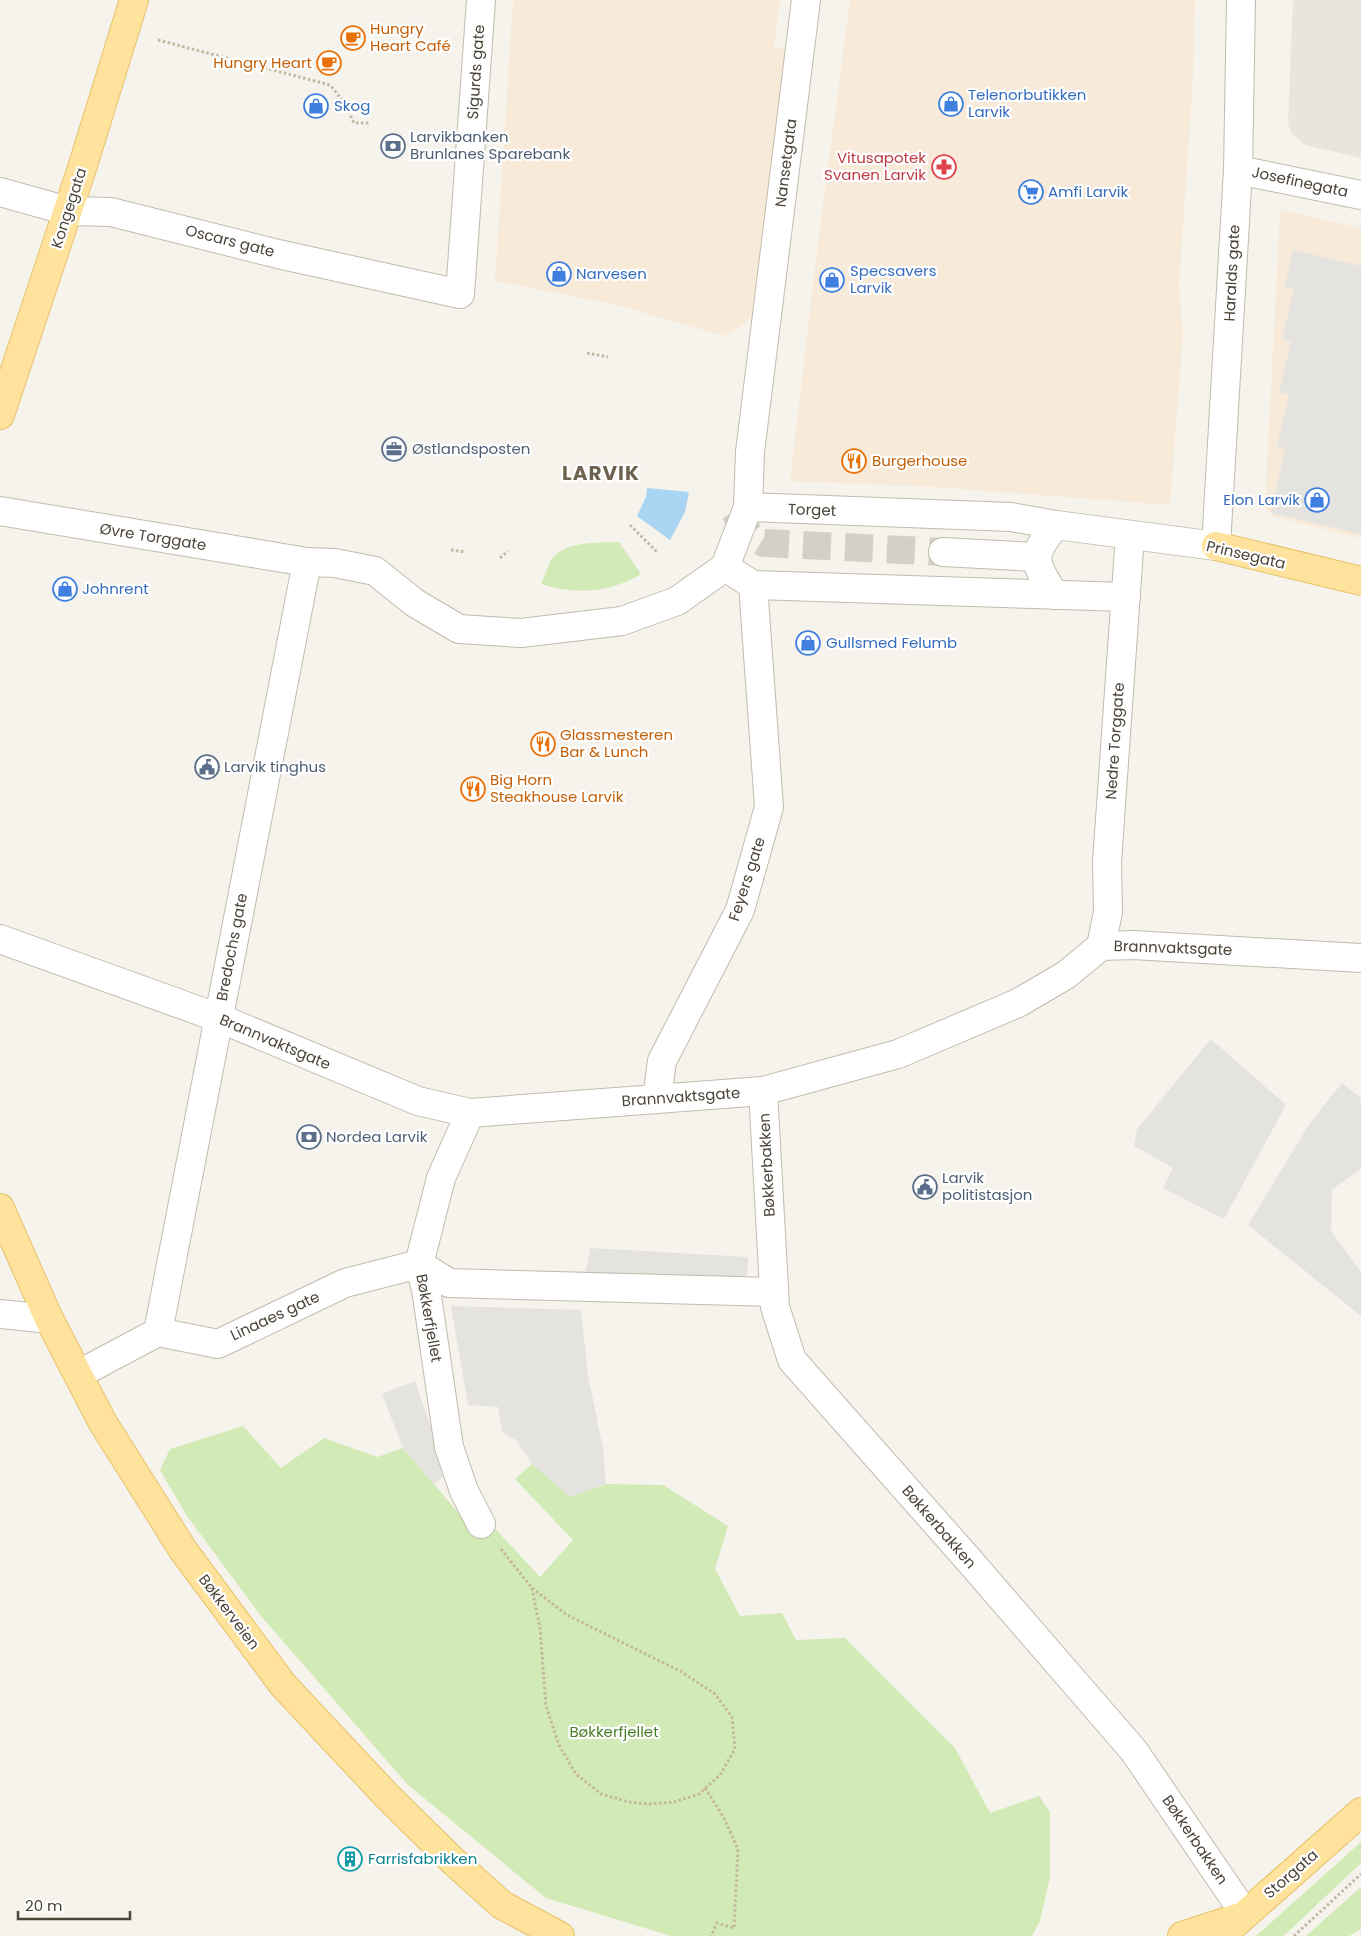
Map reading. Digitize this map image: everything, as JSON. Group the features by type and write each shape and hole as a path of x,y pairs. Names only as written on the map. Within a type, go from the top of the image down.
{"main road":[{"name":"Kongegata","path":"0,415 68,211 134,0"},
{"name":"Prinsegata","path":"1216,546 1361,581"},
{"name":"Bøkkerveien","path":"0,1208 49,1319 103,1423 183,1550 283,1685 388,1798 452,1860 502,1905 560,1936"},
{"name":"Storgata","path":"1221,1936 1361,1812"},
{"path":"1182,1936 1243,1915"}],"street":[{"name":"Sigurds gate","path":"460,294 481,0"},
{"name":"Nansetgata","path":"748,507 750,452 806,0"},
{"name":"Haralds gate","path":"1216,546 1238,170 1241,0"},
{"name":"Josefinegata","path":"1238,170 1361,195"},
{"name":"Oscars gate","path":"0,192 68,211 111,212 278,254 460,294"},
{"name":"Torget","path":"748,507 1011,517 1130,535"},
{"path":"748,507 725,567 753,585 1126,597"},
{"name":"Øvre Torggate","path":"0,511 307,562 335,563 375,571 415,603 459,629 521,633 622,621 677,601 725,567"},
{"path":"1055,595 1041,574 1036,557 1042,541 1056,525"},
{"name":"Prinsegata","path":"1130,535 1216,546"},
{"name":"Nedre Torggate","path":"1102,946 1108,912 1107,862 1130,535"},
{"path":"943,552 1036,557"},
{"name":"Bredochs gate","path":"158,1332 307,562"},
{"name":"Feyers gate","path":"657,1098 662,1061 740,910 769,807 753,585"},
{"name":"Brannvaktsgate","path":"0,939 219,1018 418,1101 470,1113 763,1091 898,1054 1018,1003 1066,975 1102,946 1133,945 1361,958"},
{"name":"Bøkkerbakken","path":"763,1091 774,1308 792,1360 1134,1751 1243,1915"},
{"name":"Bøkkerfjellet","path":"470,1113 441,1178 419,1264 426,1289 449,1447 464,1490 481,1524"},
{"path":"419,1264 448,1283 774,1292"},
{"name":"Linaaes gate","path":"158,1332 218,1344 345,1283 419,1264"},
{"path":"0,1314 49,1319"},
{"path":"78,1374 158,1332"}],"path":[{"path":"149,37 330,85 344,102 354,123 370,123"},
{"path":"587,353 608,357"},
{"path":"630,525 657,552"},
{"path":"451,550 466,552"},
{"path":"500,558 508,551"},
{"path":"481,1524 532,1588 567,1615 682,1672 715,1694 732,1717 735,1749 720,1775 699,1794 674,1802 649,1804 629,1802 600,1794 576,1774 559,1745 546,1706 540,1628 532,1588"},
{"path":"705,1788 723,1816 738,1849 734,1928 717,1923 711,1936"},
{"path":"1294,1936 1361,1874"}],"shaded area":[{"path":"513,0 780,0 774,48 788,49 752,315 744,324 724,336 617,305 495,281"},
{"path":"850,0 1195,0 1193,79 1179,288 1183,334 1170,505 934,487 790,481 816,258"},
{"path":"1293,0 1361,0 1361,158 1305,145 1291,133 1288,124"},
{"path":"1282,210 1361,228 1361,538 1275,517 1267,510 1265,504 1280,214"},
{"path":"1293,250 1361,266 1361,534 1271,513 1285,448 1277,446 1289,395 1279,392 1291,342 1282,339 1294,289 1285,286"},
{"path":"1211,1039 1286,1105 1224,1219 1163,1188 1173,1168 1134,1146 1137,1129"},
{"path":"1342,1083 1361,1098 1361,1169 1332,1189 1331,1231 1361,1272 1361,1316 1248,1225 1310,1123"},
{"path":"590,1248 748,1257 747,1278 586,1272"},
{"path":"451,1306 581,1310 588,1375 603,1448 606,1484 570,1497 532,1464 517,1441 502,1432 498,1407 468,1405"},
{"path":"415,1381 437,1445 455,1466 434,1484 403,1448 382,1394"}],"green space":[{"path":"619,542 641,574 617,585 592,590 567,590 541,584 550,562 563,550 581,544"},
{"name":"Bøkkerfjellet","path":"243,1426 281,1468 324,1438 377,1457 403,1448 472,1529 487,1520 540,1577 573,1540 515,1479 532,1464 570,1496 606,1484 663,1485 728,1526 715,1569 740,1616 782,1613 796,1640 845,1638 955,1748 990,1813 1039,1796 1050,1812 1050,1877 1040,1921 1032,1936 671,1936 546,1898 408,1785 261,1616 187,1516 160,1470 170,1449"},
{"path":"1361,1842 1361,1863 1288,1932 1283,1936 1256,1936"},
{"path":"1361,1887 1361,1929 1349,1936 1306,1936"}],"water":[{"path":"647,488 689,492 685,512 670,540 637,516 646,497"}],"tunnel":[{"path":"734,511 749,534 764,543 943,552"}],"place":[{"name":"Hungry Heart Café","path":"353,38"},
{"name":"Hungry Heart","path":"329,63"},
{"name":"Telenorbutikken Larvik","path":"951,104"},
{"name":"Skog","path":"316,106"},
{"name":"Larvikbanken Brunlanes Sparebank","path":"393,146"},
{"name":"Vitusapotek Svanen Larvik","path":"944,167"},
{"name":"Amfi Larvik","path":"1031,192"},
{"name":"Narvesen","path":"559,274"},
{"name":"Specsavers Larvik","path":"832,280"},
{"name":"Østlandsposten","path":"394,449"},
{"name":"Burgerhouse","path":"854,461"},
{"name":"Elon Larvik","path":"1317,500"},
{"name":"Johnrent","path":"65,589"},
{"name":"Gullsmed Felumb","path":"808,643"},
{"name":"Glassmesteren Bar & Lunch","path":"543,744"},
{"name":"Larvik tinghus","path":"207,767"},
{"name":"Big Horn Steakhouse Larvik","path":"473,789"},
{"name":"Nordea Larvik","path":"309,1137"},
{"name":"Larvik politistasjon","path":"925,1187"},
{"name":"Farrisfabrikken","path":"350,1859"}],"district":[{"name":"LARVIK","path":"601,473"}]}
